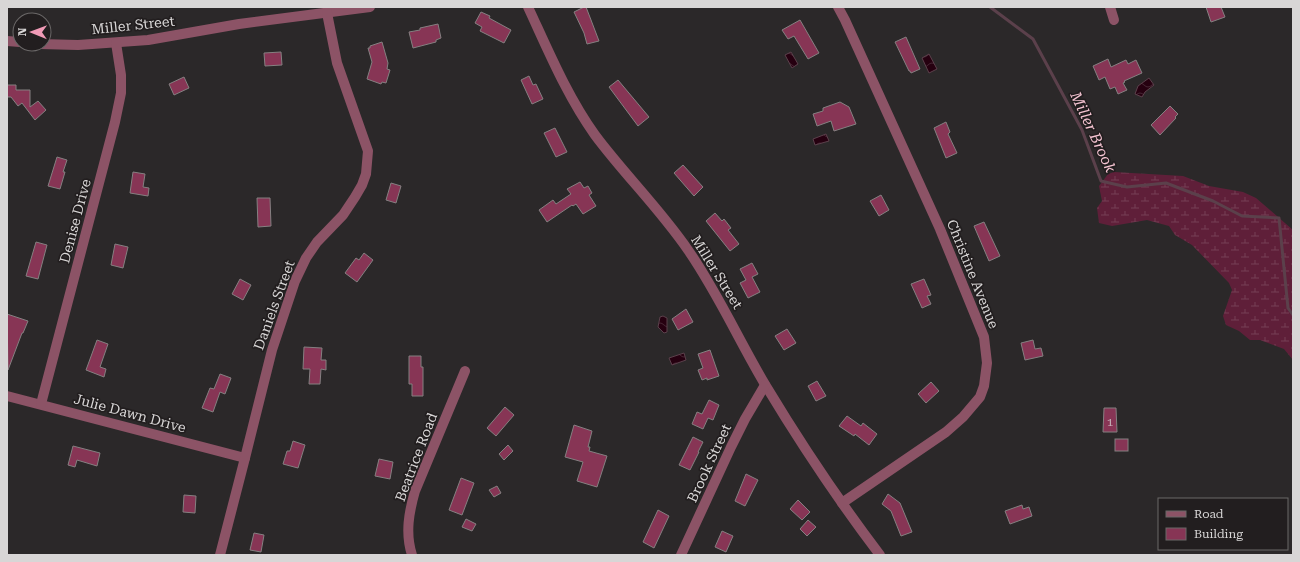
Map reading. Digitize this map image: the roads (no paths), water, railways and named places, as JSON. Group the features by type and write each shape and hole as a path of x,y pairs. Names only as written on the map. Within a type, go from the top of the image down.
{"street":[{"name":"Miller Street","path":"52,44 78,45 148,40 305,15 370,7"},
{"name":"Miller Street","path":"528,7 561,78 583,116 612,156 642,191 687,249 721,303 765,385 854,522 880,555"},
{"name":"Christine Avenue","path":"838,7 940,229 984,337 987,362 984,386 980,397 963,417 946,432 842,503"},
{"path":"1110,7 1114,20"},
{"name":"Daniels Street","path":"220,555 246,458 272,350 295,281 306,258 317,242 343,215 355,197 362,185 367,169 368,151 337,63 327,13"},
{"name":"Denise Drive","path":"41,404 115,122 121,89 121,75 116,43"},
{"name":"Beatrice Road","path":"412,555 408,535 410,507 415,491 465,371"},
{"name":"Brook Street","path":"681,555 730,447 765,385"},
{"name":"Julie Dawn Drive","path":"7,396 246,458"}],"water":[{"path":"791,52 798,64 792,68 785,55"},
{"path":"929,54 937,69 929,73 922,58"},
{"path":"1149,78 1154,85 1145,92 1142,97 1135,94 1138,86"},
{"path":"826,134 829,141 815,145 813,139"},
{"path":"663,316 667,318 667,332 664,333 658,327 660,317"},
{"path":"684,353 686,360 672,365 669,358"}],"waterway":[{"name":"Miller Brook","path":"990,7 1033,39 1082,130 1101,181 1127,187 1166,183 1213,201 1242,216 1279,218 1288,308 1293,315"}]}
